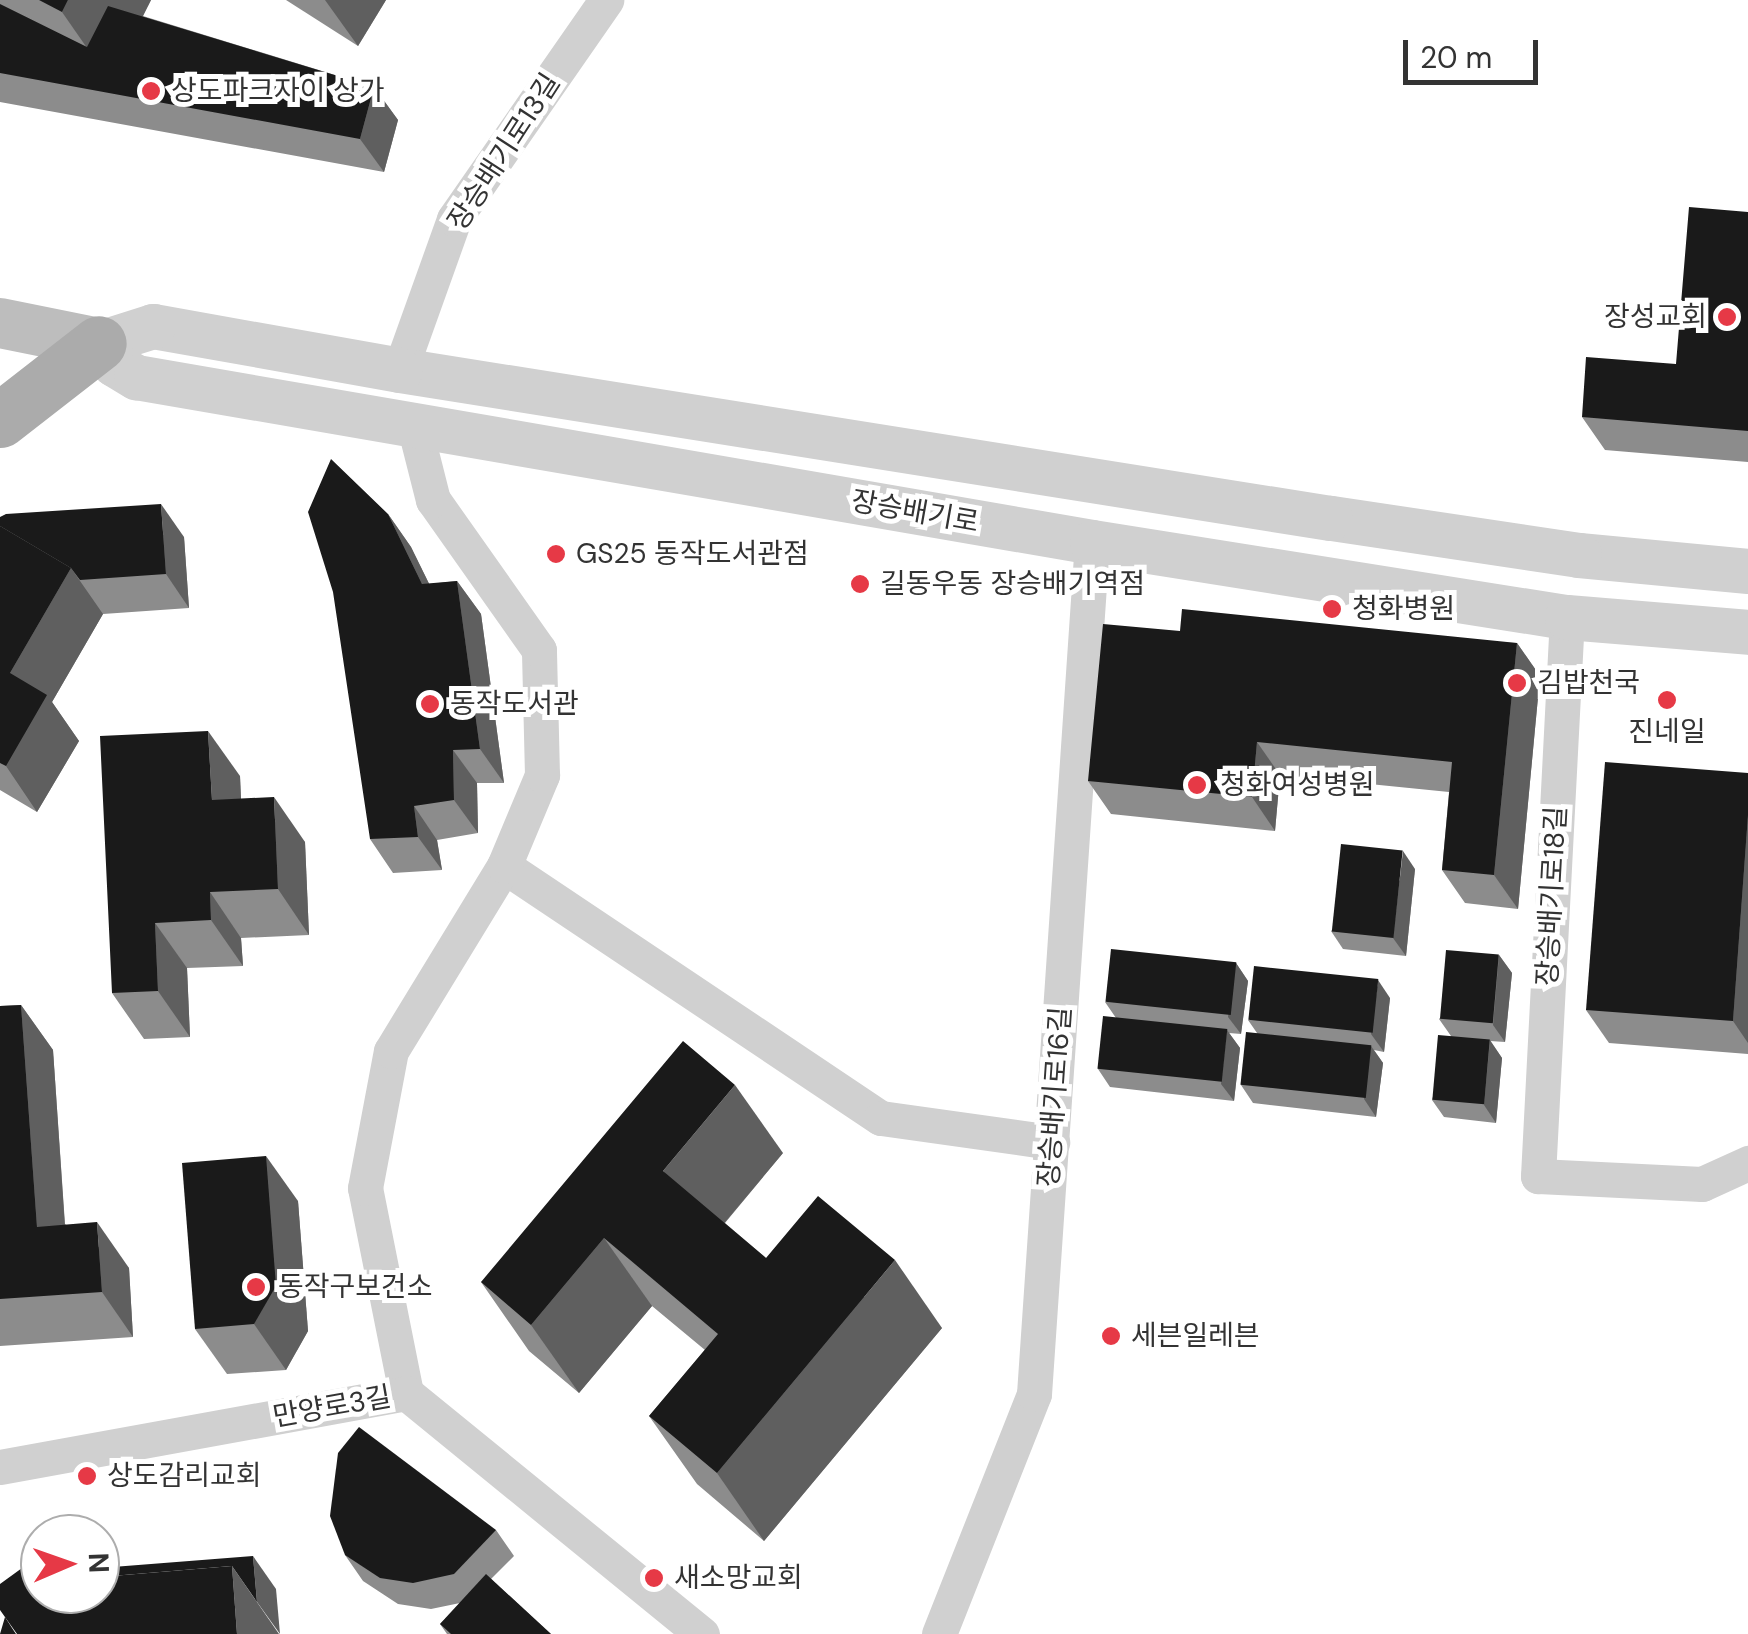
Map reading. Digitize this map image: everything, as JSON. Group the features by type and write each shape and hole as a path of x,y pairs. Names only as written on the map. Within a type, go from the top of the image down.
{"main road":[{"path":"0,323 100,343"},
{"path":"0,420 100,343"}],"street":[{"name":"장승배기로13길","path":"400,370 454,220 606,0"},
{"path":"100,343 154,326 400,370 1483,541 1748,571"},
{"name":"장승배기로","path":"100,343 114,364 136,377 1092,542 1566,617 1748,632"},
{"path":"406,1393 364,1188 391,1051 504,866 542,775 540,650 433,500 414,424"},
{"name":"장승배기로16길","path":"939,1634 1034,1394 1092,542"},
{"name":"장승배기로18길","path":"1566,617 1538,1176 1702,1184 1748,1163"},
{"path":"504,866 881,1118 1052,1142"},
{"name":"만양로3길","path":"0,1467 406,1393 702,1634"}],"building":[{"path":"39,0 68,0 62,12"},
{"path":"0,4 87,47 108,6 374,87 360,139 0,73"},
{"path":"1689,207 1748,212 1748,431 1582,417 1586,357 1676,364"},
{"name":"동작도서관","path":"331,459 388,514 422,584 457,581 480,749 453,750 454,800 414,806 418,837 370,839 333,592 308,512"},
{"path":"161,504 166,574 80,580 71,568 0,526 0,517 6,514"},
{"path":"0,526 71,568 10,673 47,695 6,766 0,763"},
{"name":"청화여성병원","path":"1182,609 1517,643 1494,875 1442,870 1452,762 1257,742 1252,797 1088,781 1103,624 1180,631"},
{"path":"208,731 212,800 274,797 278,889 210,892 211,920 155,923 158,991 112,993 100,736"},
{"path":"1605,762 1748,773 1733,1021 1586,1010"},
{"path":"1341,844 1403,850 1393,938 1332,932"},
{"path":"1111,949 1236,962 1231,1015 1105,1002"},
{"path":"1446,950 1499,955 1493,1023 1440,1019"},
{"path":"1254,966 1378,979 1373,1033 1248,1020"},
{"path":"21,1005 37,1227 97,1222 102,1292 0,1299 0,1006"},
{"path":"1103,1016 1227,1029 1222,1082 1097,1069"},
{"path":"1246,1032 1371,1045 1366,1098 1240,1085"},
{"path":"1438,1035 1490,1040 1484,1104 1432,1100"},
{"path":"683,1041 735,1085 663,1171 766,1258 818,1196 895,1260 717,1473 649,1416 718,1334 604,1238 531,1325 481,1282"},
{"path":"266,1156 276,1286 254,1324 195,1329 182,1163"},
{"path":"359,1427 496,1530 454,1574 413,1583 380,1578 345,1555 330,1516 338,1453"},
{"path":"253,1556 257,1602 232,1566 120,1575 120,1566"},
{"path":"232,1566 237,1634 17,1634 0,1610 0,1584 20,1570 20,1614 120,1614 120,1575"},
{"path":"486,1574 551,1634 451,1634 440,1624"},
{"path":"5,1617 12,1628 16,1634 0,1634"}],"place":[{"name":"상도파크자이 상가","path":"151,91"},
{"name":"장성교회","path":"1727,317"},
{"name":"GS25 동작도서관점","path":"556,554"},
{"name":"길동우동 장승배기역점","path":"860,584"},
{"name":"청화병원","path":"1332,609"},
{"name":"김밥천국","path":"1517,683"},
{"name":"진네일","path":"1667,700"},
{"name":"동작도서관","path":"430,704"},
{"name":"청화여성병원","path":"1197,785"},
{"name":"동작구보건소","path":"256,1287"},
{"name":"세븐일레븐","path":"1111,1336"},
{"name":"상도감리교회","path":"87,1476"},
{"name":"새소망교회","path":"654,1578"}]}
